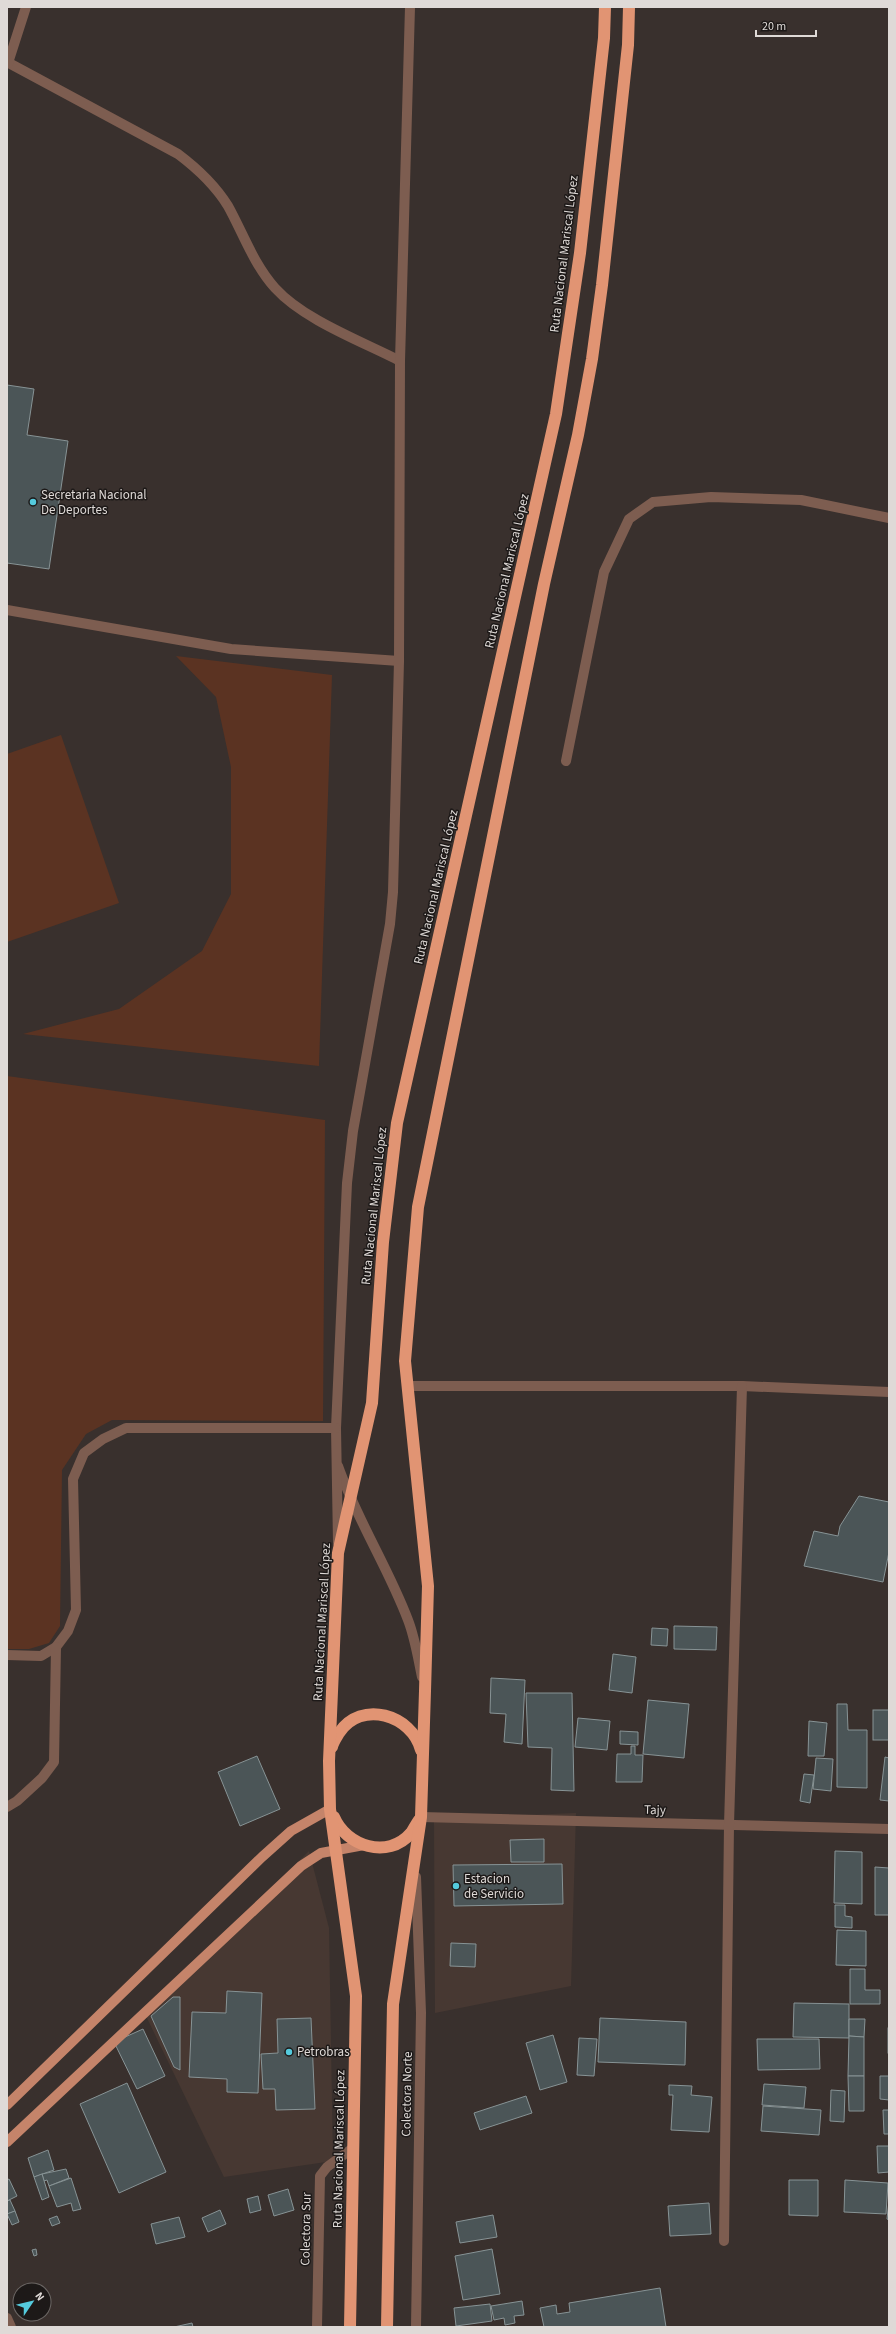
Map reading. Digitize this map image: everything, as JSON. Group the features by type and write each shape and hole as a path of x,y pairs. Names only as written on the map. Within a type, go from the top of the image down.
{"highway":[{"name":"Ruta Nacional Mariscal López","path":"350,2327 356,1996 330,1809 330,1761 338,1553 349,1498 372,1403 383,1242 397,1123 556,414 580,253 604,38 605,7"},
{"path":"387,2327 393,2004 421,1817 428,1586 405,1361 418,1207 544,584 578,435 592,360 626,60 629,7"},
{"path":"330,1761 332,1743 342,1728 356,1718 374,1714 392,1716 407,1725 418,1740 422,1757"},
{"path":"330,1809 338,1828 353,1841 373,1848 393,1845 410,1834 421,1817"}],"main road":[{"path":"7,2105 262,1857 291,1831 330,1809"},
{"path":"7,2142 301,1866 321,1853 364,1845"}],"street":[{"path":"26,7 8,63 178,154 197,168 215,187 227,205 264,272 285,298 300,311 400,361"},
{"path":"338,1553 336,1428 347,1183 353,1131 391,918 399,661 400,361 410,7"},
{"path":"566,761 604,572 629,520 635,515 653,502 711,498 801,500 889,518"},
{"path":"7,610 231,650 399,661"},
{"path":"408,1386 742,1386 889,1392"},
{"path":"724,2241 729,1825 742,1386"},
{"path":"7,1655 41,1656 56,1647 68,1631 76,1610 73,1479 84,1454 102,1439 126,1428 336,1428"},
{"path":"336,1458 349,1498 392,1582 408,1621 425,1691"},
{"path":"7,1806 16,1801 42,1778 54,1762 56,1647"},
{"name":"Tajy","path":"421,1817 889,1829"},
{"name":"Colectora Norte","path":"415,1862 421,2013 416,2327"},
{"name":"Colectora Sur","path":"317,2327 320,2176 327,2167 353,2148"},
{"path":"7,2318 11,2327"}],"shaded area":[{"path":"176,656 332,675 319,1066 23,1034 119,1009 202,951 231,894 231,767 216,697"},
{"path":"61,735 119,903 7,942 7,754"},
{"path":"7,1076 325,1120 323,1421 112,1420 86,1434 62,1470 60,1626 49,1643 29,1649 7,1649"},
{"path":"576,1813 571,1986 435,2013 434,1819"},
{"path":"309,1851 329,1928 333,2161 224,2177 145,2014"}],"building":[{"name":"Secretaria Nacional De Deportes","path":"7,385 34,389 27,435 68,441 49,569 7,563"},
{"path":"859,1496 889,1502 889,1552 883,1582 804,1566 814,1531 838,1536 840,1526"},
{"path":"674,1626 717,1627 716,1650 674,1649"},
{"path":"652,1628 668,1629 667,1646 651,1645"},
{"path":"613,1654 636,1657 632,1693 609,1690"},
{"path":"491,1678 525,1680 522,1744 504,1742 506,1714 490,1713"},
{"path":"526,1693 572,1693 574,1791 551,1790 552,1748 528,1747"},
{"path":"648,1700 689,1704 684,1758 643,1754"},
{"path":"837,1704 847,1704 848,1730 867,1730 867,1788 837,1787"},
{"path":"873,1710 889,1710 889,1740 873,1740"},
{"path":"578,1718 610,1721 607,1750 575,1747"},
{"path":"809,1721 827,1723 824,1756 808,1756"},
{"path":"620,1731 638,1732 638,1745 620,1744"},
{"path":"631,1746 635,1746 635,1755 643,1755 642,1782 616,1782 617,1754 631,1754"},
{"path":"257,1756 280,1809 240,1826 218,1772"},
{"path":"885,1757 889,1758 889,1801 880,1800"},
{"path":"816,1758 833,1759 831,1791 813,1789"},
{"path":"804,1774 814,1775 810,1803 800,1801"},
{"path":"544,1839 544,1862 511,1862 510,1840"},
{"path":"835,1851 862,1852 862,1904 834,1903"},
{"path":"562,1864 563,1904 454,1906 453,1865"},
{"path":"875,1867 889,1868 889,1915 875,1915"},
{"path":"835,1905 845,1905 845,1916 852,1917 852,1928 835,1927"},
{"path":"837,1930 866,1931 866,1966 836,1965"},
{"path":"451,1943 476,1944 475,1967 450,1966"},
{"path":"850,1969 865,1969 865,1990 880,1990 880,2004 850,2004"},
{"path":"227,1991 262,1993 258,2093 227,2092 227,2079 189,2077 192,2012 226,2013"},
{"path":"173,1997 180,1997 180,2070 174,2067 151,2016"},
{"path":"794,2003 849,2004 849,2038 793,2037"},
{"path":"311,2018 315,2109 276,2110 275,2089 263,2089 261,2054 278,2053 277,2019"},
{"path":"600,2018 686,2022 685,2065 598,2062"},
{"path":"849,2019 865,2019 864,2037 849,2036"},
{"path":"889,2028 889,2053 888,2053"},
{"path":"143,2029 165,2076 137,2089 114,2042"},
{"path":"553,2035 567,2082 540,2090 526,2043"},
{"path":"849,2036 864,2037 864,2076 848,2076"},
{"path":"579,2038 597,2039 594,2076 577,2075"},
{"path":"757,2039 819,2039 820,2069 758,2070"},
{"path":"848,2076 864,2076 864,2111 849,2111"},
{"path":"880,2076 889,2076 889,2100 880,2099"},
{"path":"127,2083 166,2172 119,2193 80,2104"},
{"path":"764,2084 806,2087 804,2108 762,2105"},
{"path":"669,2085 692,2086 691,2095 712,2097 709,2132 671,2130 673,2095 669,2095"},
{"path":"831,2090 845,2091 844,2122 830,2121"},
{"path":"526,2096 532,2113 480,2130 474,2113"},
{"path":"763,2106 821,2110 819,2135 761,2131"},
{"path":"883,2110 889,2110 889,2134 884,2134"},
{"path":"877,2146 889,2146 889,2172 878,2173"},
{"path":"48,2150 54,2170 34,2177 28,2158"},
{"path":"66,2169 69,2178 49,2186 47,2180 44,2181 42,2174"},
{"path":"42,2174 49,2197 42,2200 34,2177"},
{"path":"71,2178 81,2209 73,2211 71,2203 57,2207 49,2186"},
{"path":"9,2179 17,2196 7,2201 7,2180"},
{"path":"789,2180 818,2180 818,2216 789,2215"},
{"path":"845,2180 888,2183 886,2214 844,2212"},
{"path":"288,2189 294,2210 274,2216 268,2195"},
{"path":"258,2196 261,2210 250,2213 247,2199"},
{"path":"10,2200 15,2211 7,2214 7,2201"},
{"path":"889,2200 889,2220 887,2219"},
{"path":"709,2203 711,2234 670,2236 668,2206"},
{"path":"220,2210 226,2224 208,2232 202,2218"},
{"path":"15,2211 19,2222 12,2225 7,2214"},
{"path":"493,2215 497,2237 460,2243 456,2222"},
{"path":"57,2216 60,2223 52,2226 49,2219"},
{"path":"179,2217 185,2237 156,2244 151,2224"},
{"path":"36,2249 37,2255 34,2256 32,2250"},
{"path":"492,2249 500,2294 463,2300 455,2256"},
{"path":"660,2288 666,2327 544,2327 540,2308 556,2305 557,2314 570,2312 569,2303"},
{"path":"522,2301 524,2315 514,2316 515,2323 505,2325 504,2318 494,2320 491,2306"},
{"path":"490,2304 492,2321 456,2326 454,2308"},
{"path":"192,2323 193,2327 174,2327"}],"place":[{"name":"Secretaria Nacional De Deportes","path":"33,502"},
{"name":"Estacion de Servicio","path":"456,1886"},
{"name":"Petrobras","path":"289,2052"}]}
